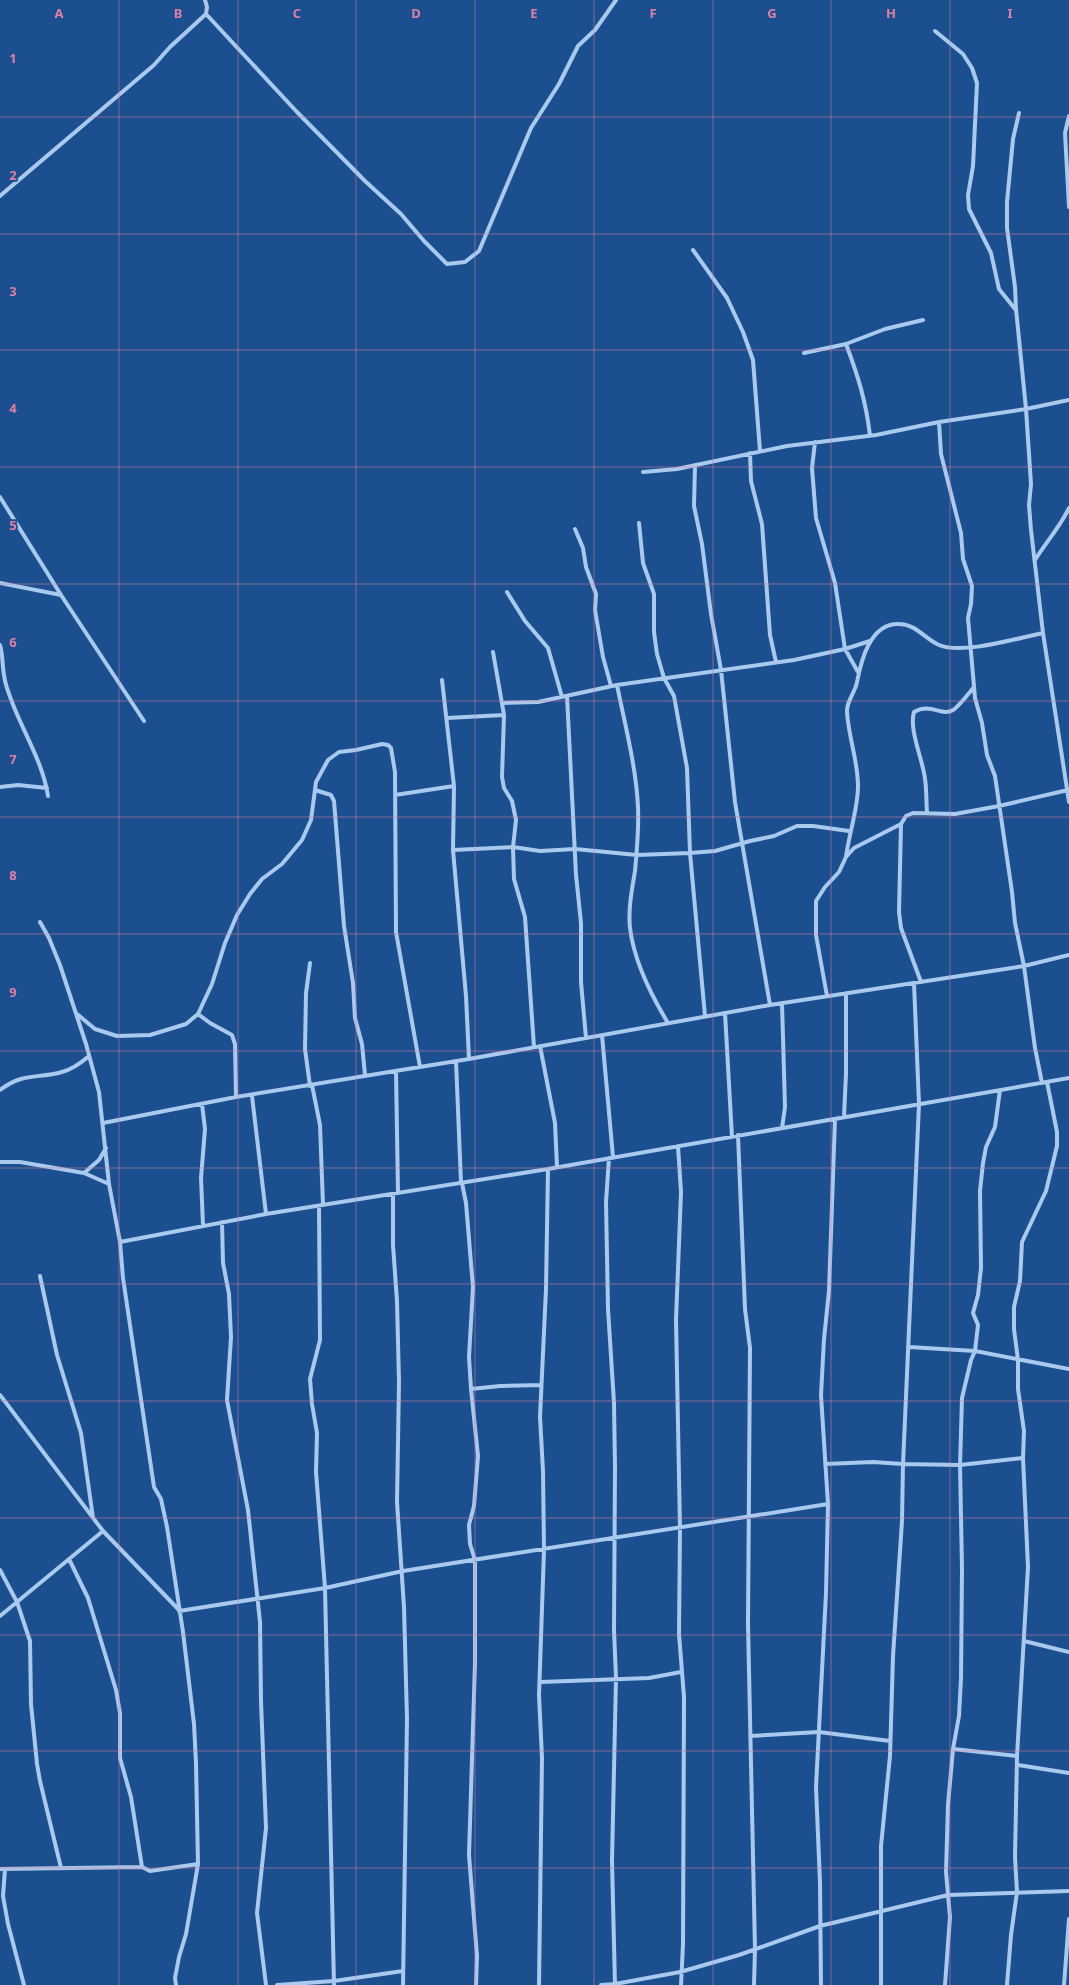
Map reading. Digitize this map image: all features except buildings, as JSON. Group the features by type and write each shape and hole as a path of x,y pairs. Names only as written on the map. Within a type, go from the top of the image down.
{"street":[{"path":"0,196 154,65 170,46 206,14 207,7 205,0"},
{"path":"206,14 297,112 365,181 402,214 424,242 447,264 465,262 480,251 531,128 559,84 578,46 596,30 616,0"},
{"path":"935,31 963,54 972,68 977,83 973,166 968,195 969,209 991,253 999,289 1016,309"},
{"path":"1019,113 1013,139 1007,202 1007,228 1016,287 1016,309 1026,409 1031,484 1029,505 1043,633 1069,802"},
{"path":"1069,116 1065,133 1069,207"},
{"path":"693,250 727,298 743,332 753,360 760,451"},
{"path":"804,354 846,344 885,329 923,320"},
{"path":"846,344 861,384 870,436"},
{"path":"643,472 695,465 760,451 815,442 870,436 939,422 1026,409 1069,400"},
{"path":"939,422 941,454 961,533 964,559 972,586 971,604 968,618 974,687 987,755 995,776 1012,892 1015,923 1024,966 1035,1048 1042,1083"},
{"path":"815,442 812,468 816,518 835,583 839,620 845,649 858,672"},
{"path":"750,453 751,481 762,524 770,635 776,662"},
{"path":"695,465 694,506 702,544 711,614 721,670 735,802 770,1005"},
{"path":"0,497 61,595 144,720"},
{"path":"1035,560 1046,542 1062,522 1069,508"},
{"path":"639,523 643,562 654,594 654,632 657,654 664,678 674,696 687,768 690,853 705,1016"},
{"path":"575,529 582,548 586,567 596,594 594,610 603,657 611,686"},
{"path":"0,583 61,595"},
{"path":"507,592 524,621 548,648 565,696 576,875 581,922 581,982 586,1038"},
{"path":"503,703 538,702 611,686 776,662 845,649 870,641 884,628 899,624 914,628 938,645 952,648 970,647 1043,633"},
{"path":"846,857 849,831 856,807 858,785 856,758 847,710 848,701 857,683 858,672 870,641"},
{"path":"0,645 4,658 4,675 8,690 39,763 48,796"},
{"path":"493,652 504,715 502,777 504,788 512,800 516,820 513,847 514,879 525,917 534,1047"},
{"path":"442,680 454,786 453,850 466,996 469,1059"},
{"path":"617,685 632,757 638,807 637,855 631,902 630,928 644,975 653,998 668,1023"},
{"path":"927,813 925,774 914,732 912,718 914,712 920,708 927,707 945,712 953,710 974,687"},
{"path":"447,718 504,715"},
{"path":"76,1014 95,1028 117,1036 150,1035 186,1024 198,1014 212,984 225,943 250,894 262,879 282,864 302,840 311,820 316,782 328,760 338,752 356,750 382,744 388,745 391,748 394,772 396,932 420,1067"},
{"path":"0,787 18,785 47,788"},
{"path":"395,795 454,786"},
{"path":"315,790 331,795 334,801 344,926 353,983 355,1018 362,1044 365,1076"},
{"path":"921,982 901,928 899,912 901,824 906,816 913,813 955,814 999,806 1068,790"},
{"path":"827,996 816,935 816,901 825,886 839,872 846,857 854,848 901,824"},
{"path":"453,850 513,847 553,852 575,849 637,855 690,853 715,851 741,843 774,836 797,826 813,826 849,831"},
{"path":"40,922 50,938 60,965 100,1092 109,1184 120,1242 123,1278 154,1487 161,1499 167,1527 194,1724 198,1864 186,1934 179,1957 176,1985"},
{"path":"103,1123 236,1097 252,1096 469,1059 705,1016 1024,966 1069,954"},
{"path":"310,963 306,993 305,1049 320,1125 321,1205 320,1340 310,1379 317,1434 316,1472 325,1588 334,1983"},
{"path":"881,1985 881,1846 890,1756 893,1649 902,1521 903,1464 919,1104 914,983"},
{"path":"844,1117 846,1073 846,993"},
{"path":"782,1003 785,1106 782,1128"},
{"path":"725,1013 732,1136"},
{"path":"198,1014 232,1036 235,1044 236,1097"},
{"path":"602,1035 611,1158 606,1202 608,1309 614,1403 616,1678 612,1861 615,1985"},
{"path":"540,1046 555,1123 557,1167"},
{"path":"0,1090 25,1077 61,1072 78,1066 89,1056"},
{"path":"456,1061 461,1183 466,1203 473,1287 469,1357 470,1389 478,1456 474,1506 469,1525 470,1544 475,1560 476,1663 469,1855 477,1956 476,1985"},
{"path":"396,1071 398,1193"},
{"path":"120,1242 266,1214 548,1169 1069,1078"},
{"path":"1007,1985 1010,1941 1017,1892 1015,1850 1017,1756 1028,1542 1023,1458 1024,1431 1018,1389 1018,1360 1014,1329 1014,1307 1020,1281 1022,1242 1046,1192 1057,1146 1057,1132 1047,1082"},
{"path":"945,1985 950,1923 946,1838 953,1749 959,1716 961,1678 962,1556 960,1465 962,1398 971,1360 975,1351 978,1325 973,1312 978,1295 981,1268 980,1191 986,1147 998,1118 1000,1090"},
{"path":"252,1096 266,1214"},
{"path":"202,1104 205,1129 201,1178 203,1225"},
{"path":"820,1985 816,1787 828,1504 821,1395 824,1338 829,1291 835,1119"},
{"path":"738,1136 745,1309 750,1348 748,1624 755,1949 754,1985"},
{"path":"678,1146 680,1192 676,1320 680,1528 679,1634 684,1697 683,1944 680,1972 681,1985"},
{"path":"84,1173 99,1160 106,1148"},
{"path":"0,1162 20,1162 84,1173 109,1184"},
{"path":"539,1985 542,1758 540,1703 544,1550 541,1385 546,1289 548,1169"},
{"path":"393,1194 393,1245 398,1300 399,1382 397,1502 403,1571 406,1719 403,1985"},
{"path":"222,1222 223,1263 229,1294 231,1337 227,1400 248,1510 260,1622 261,1701 266,1828 257,1913 266,1985"},
{"path":"40,1276 57,1355 81,1433 93,1518"},
{"path":"909,1347 975,1351 1069,1369"},
{"path":"470,1389 500,1386 541,1385"},
{"path":"0,1395 103,1531 179,1611"},
{"path":"825,1464 873,1462 960,1465 1023,1458"},
{"path":"179,1611 325,1588 403,1571 544,1550 614,1537 680,1528 749,1515 828,1504"},
{"path":"0,1616 103,1531"},
{"path":"68,1559 88,1598 116,1690 120,1713 120,1758 131,1797 142,1868"},
{"path":"0,1570 17,1602 30,1641 30,1704 40,1781 61,1868"},
{"path":"1024,1641 1069,1652"},
{"path":"541,1682 616,1678 649,1678 681,1672"},
{"path":"750,1736 819,1732 890,1742"},
{"path":"953,1749 1017,1756"},
{"path":"1018,1765 1069,1773"},
{"path":"0,1869 142,1868 150,1871 198,1864"},
{"path":"5,1869 3,1896 8,1924 24,1985"},
{"path":"601,1985 615,1985 680,1972 739,1955 820,1926 948,1895 1069,1891"},
{"path":"1064,1985 1069,1919"},
{"path":"277,1985 334,1983 403,1971"}]}
